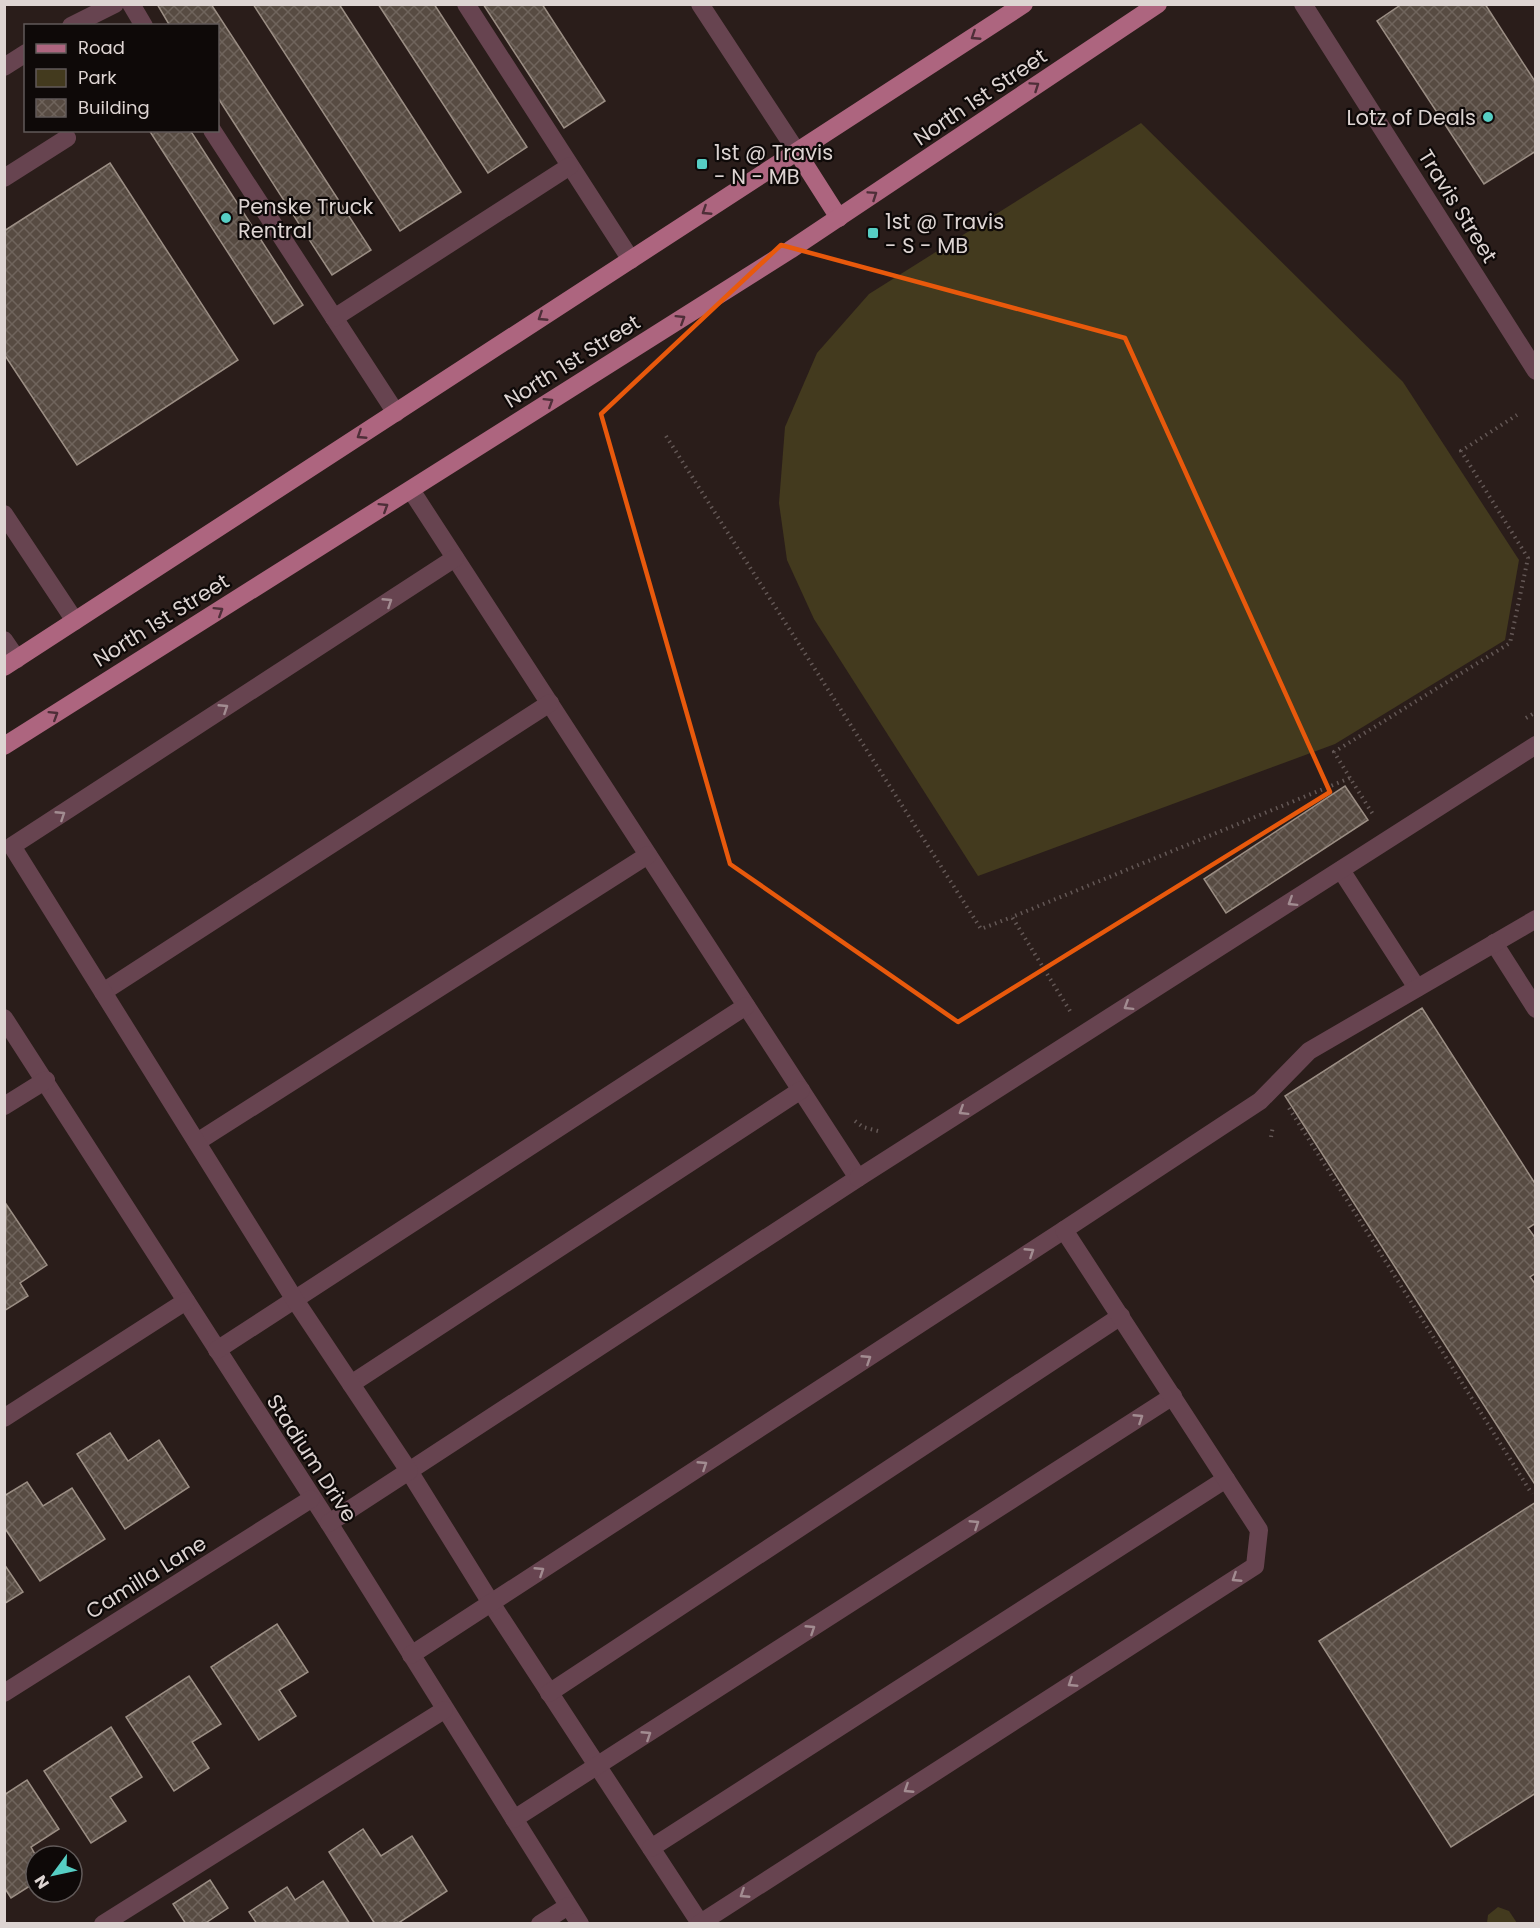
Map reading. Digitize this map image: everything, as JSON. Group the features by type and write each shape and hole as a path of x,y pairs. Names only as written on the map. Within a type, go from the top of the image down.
{"main road":[{"path":"11,663 1024,4"},
{"name":"North 1st Street","path":"4,746 839,218 1158,4"},
{"path":"797,152 839,218"}],"street":[{"path":"75,24 115,4"},
{"path":"131,4 143,24"},
{"path":"466,4 631,260"},
{"path":"700,4 797,152"},
{"name":"Travis Street","path":"1303,4 1536,371"},
{"path":"4,67 24,54"},
{"path":"213,132 396,413"},
{"path":"4,178 67,138"},
{"path":"334,318 570,165"},
{"path":"411,490 858,1178"},
{"path":"4,514 75,621"},
{"path":"456,558 12,846 295,1300 409,1471 490,1603 700,1923 1255,1566 1259,1530 1064,1230"},
{"path":"4,640 11,663"},
{"path":"103,992 550,703"},
{"path":"328,1523 858,1178 1536,745"},
{"path":"197,1143 648,855"},
{"path":"1341,870 1417,988"},
{"path":"411,1655 1260,1101 1309,1051 1536,919"},
{"path":"1494,943 1536,1009"},
{"path":"217,1350 746,1006"},
{"name":"Stadium Drive","path":"4,1018 46,1080 328,1523 580,1923"},
{"path":"4,1106 46,1080"},
{"path":"351,1384 801,1090"},
{"path":"4,1418 186,1301"},
{"path":"549,1693 1121,1316"},
{"path":"514,1819 1173,1396"},
{"path":"651,1848 1226,1479"},
{"name":"Camilla Lane","path":"4,1693 311,1499"},
{"path":"103,1923 444,1710"},
{"path":"540,1923 568,1906"}],"path":[{"path":"1383,810 1374,816 1334,752 1510,643 1528,558 1461,451 1516,415"},
{"path":"666,436 981,928 1350,778"},
{"path":"1516,724 1536,712"},
{"path":"1012,917 1074,1017"},
{"path":"1285,1102 1532,1494"},
{"path":"849,1116 862,1127 879,1132 888,1131"}],"highlighted area":[{"path":"781,245 1125,338 1330,792 958,1022 730,864 601,414"}],"green space":[{"path":"1141,123 1403,382 1519,560 1505,640 1335,744 978,876 814,619 787,560 779,503 785,427 817,353 869,294"},
{"path":"1498,1907 1509,1911 1517,1923 1487,1923 1488,1915"}],"building":[{"path":"157,4 211,4 371,250 332,275 219,100 219,24 169,24"},
{"path":"253,4 339,4 461,192 400,231"},
{"path":"378,4 434,4 527,147 488,173"},
{"path":"483,4 542,4 605,101 564,128"},
{"name":"Lotz of Deals","path":"1402,4 1485,4 1536,83 1536,151 1484,184 1377,21"},
{"name":"Penske Truck Rentral","path":"150,132 191,132 303,305 274,324"},
{"path":"110,163 238,360 77,465 4,354 4,231"},
{"path":"1345,786 1368,820 1226,913 1204,879"},
{"path":"1422,1008 1536,1185 1536,1223 1528,1228 1536,1239 1536,1273 1530,1277 1536,1285 1536,1486 1285,1096"},
{"path":"6,1204 47,1265 20,1283 28,1296 4,1311"},
{"path":"110,1433 128,1461 159,1440 189,1487 125,1529 77,1454"},
{"path":"27,1482 43,1506 72,1488 105,1539 40,1581 4,1527 4,1496"},
{"path":"1536,1502 1536,1793 1451,1847 1319,1641"},
{"path":"4,1564 23,1592 4,1604"},
{"path":"277,1624 308,1672 279,1690 296,1716 259,1740 211,1667"},
{"path":"189,1676 221,1724 192,1742 209,1768 174,1791 126,1717"},
{"path":"111,1727 142,1777 110,1797 126,1821 91,1843 44,1771"},
{"path":"27,1780 59,1829 36,1844 24,1844 24,1890 11,1898 4,1887 4,1795"},
{"path":"363,1829 381,1856 412,1836 447,1891 397,1924 375,1924 329,1852"},
{"path":"210,1880 228,1908 204,1924 186,1924 173,1904"},
{"path":"323,1881 350,1924 257,1924 249,1912 287,1887 295,1900"}],"place":[{"name":"Lotz of Deals","path":"1488,117"},
{"name":"1st @ Travis - N - MB","path":"702,164"},
{"name":"Penske Truck Rentral","path":"226,218"},
{"name":"1st @ Travis - S - MB","path":"873,233"}]}
